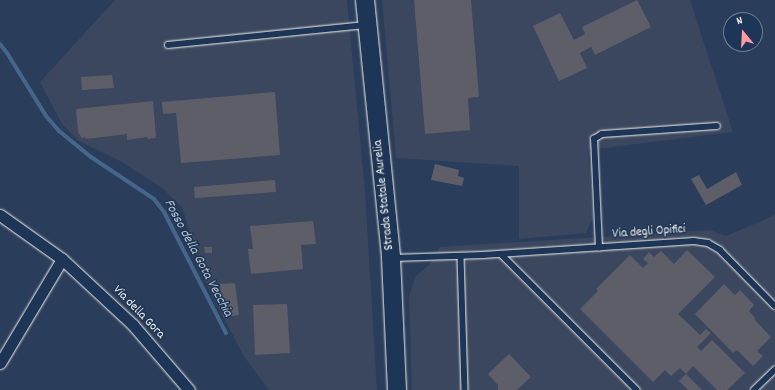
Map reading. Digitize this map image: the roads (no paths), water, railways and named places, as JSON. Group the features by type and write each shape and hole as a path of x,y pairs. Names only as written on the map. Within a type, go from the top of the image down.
{"main road":[{"name":"Strada Statale Aurelia","path":"365,0 391,258 396,390"}],"street":[{"name":"Via della Gora","path":"0,215 62,259 133,325 189,390"},
{"path":"0,364 62,259"}],"lane":[{"path":"168,45 368,25"},
{"path":"599,248 594,139 602,134 716,126"},
{"name":"Via degli Opifici","path":"391,258 500,254 694,241 708,243 720,250 775,306"},
{"path":"500,254 637,390"},
{"path":"461,256 465,390"},
{"path":"754,390 775,370"}],"waterway":[{"name":"Fosso della Gota Vecchia","path":"0,44 46,116 59,131 91,157 154,199 164,212 226,333"}]}
